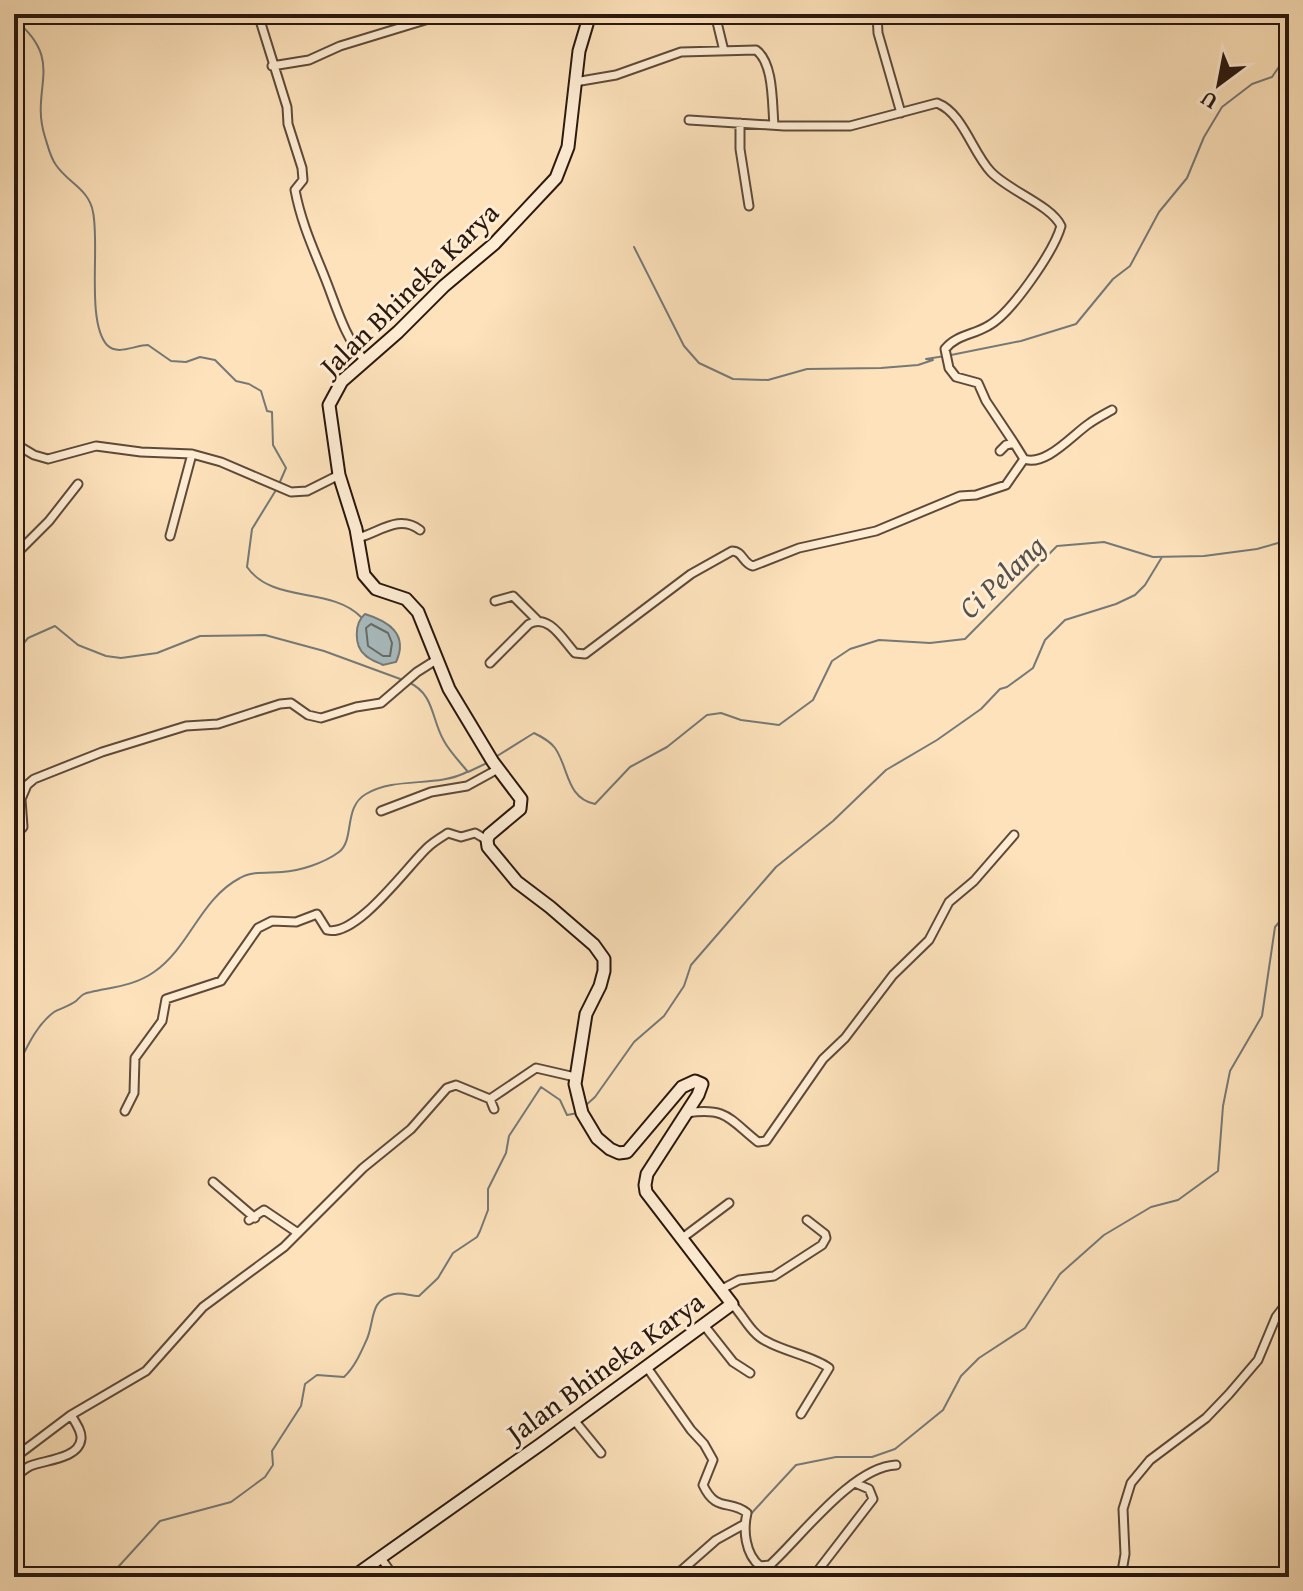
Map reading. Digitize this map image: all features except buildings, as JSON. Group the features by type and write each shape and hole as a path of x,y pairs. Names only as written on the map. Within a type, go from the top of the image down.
{"street":[{"path":"258,14 302,168 303,180 295,190 305,234 343,330 365,361"},
{"path":"272,66 309,60 340,46 445,14"},
{"name":"Jalan Bhineka Karya","path":"353,1577 732,1304 646,1192 645,1185 647,1174 702,1084 698,1081 682,1087 629,1150 623,1153 614,1152 600,1142 588,1125 578,1100 575,1077 586,1014 601,982 604,959 594,945 504,869 493,856 487,840 522,805 521,799 498,769 456,700 436,660 423,621 410,602 379,591 366,579 358,538 339,475 330,401 342,381 494,244 553,182 568,147 580,43 590,14"},
{"path":"715,14 724,51"},
{"path":"877,14 878,33 901,113"},
{"path":"575,82 616,75 681,52 756,50 763,56 769,76 774,125"},
{"path":"689,120 850,126 933,103 942,105 952,113 993,174 1060,221 1061,226 1041,264 995,322 953,340 944,352 949,368 959,379 978,383 986,401 1024,459 1034,461 1056,450 1088,424 1112,410"},
{"path":"740,123 740,149 749,206"},
{"path":"14,443 48,459 96,446 192,454 221,462 291,492 307,491 339,475"},
{"path":"1000,451 1014,443"},
{"path":"170,536 192,454"},
{"path":"495,601 513,596 537,620 548,623 575,653 583,655 691,574 732,551 740,553 751,567 799,548 876,531 960,496 976,495 1006,485 1024,459"},
{"path":"14,556 49,521 78,484"},
{"path":"358,538 400,522 409,523 420,530"},
{"path":"490,663 529,624 537,620"},
{"path":"14,836 23,827 21,799 27,785 85,758 186,726 218,724 280,704 291,703 308,715 321,718 381,703 436,660"},
{"path":"381,811 431,792 467,786 498,769"},
{"path":"125,1111 134,1093 135,1058 162,1021 166,999 221,981 258,928 272,921 296,922 317,914 328,931 334,931 368,912 424,850 448,833 461,837 475,833 487,840"},
{"path":"687,1113 714,1110 758,1142 766,1141 823,1059 850,1032 903,963 929,940 949,902 974,881 1014,835"},
{"path":"490,1099 536,1068 575,1077"},
{"path":"14,1458 71,1415 146,1371 203,1307 274,1255 363,1168 411,1129 447,1088 456,1085 490,1099 494,1109"},
{"path":"213,1182 252,1219 264,1210 298,1233"},
{"path":"681,1239 729,1203"},
{"path":"720,1291 735,1281 774,1276 822,1245 825,1234 807,1220"},
{"path":"1121,1577 1125,1554 1123,1509 1131,1483 1150,1460 1206,1418 1229,1394 1258,1360 1276,1317 1289,1300"},
{"path":"732,1304 764,1341 820,1361 829,1368 801,1414"},
{"path":"703,1324 733,1362 750,1373"},
{"path":"646,1366 713,1460 704,1489 718,1503 745,1510 747,1515 743,1525 753,1560 760,1566 770,1565 855,1483 872,1472 896,1465"},
{"path":"14,1478 28,1467 64,1455 77,1447 81,1434 71,1415"},
{"path":"574,1420 601,1453"},
{"path":"813,1577 873,1499 869,1489 855,1483"},
{"path":"674,1577 716,1540 743,1525"},
{"path":"381,1558 394,1577"}],"water":[{"path":"365,614 388,625 398,636 400,644 396,662 383,665 361,651 357,629"}],"waterway":[{"path":"14,19 30,34 43,62 41,119 51,155 91,204 95,226 95,302 101,334 107,345 116,350 148,345 171,361 186,362 200,357 215,360 236,381 261,391 267,411 272,412 273,445 286,468 279,484"},
{"path":"951,355 1021,341 1076,324 1113,279 1130,266 1159,212 1187,178 1204,137 1222,107 1252,84 1272,77 1289,52"},
{"path":"634,247 684,346 699,363 733,379 768,380 807,369 918,365 933,360 926,359 945,356"},
{"path":"276,490 252,529 247,567 271,586 334,601 361,617"},
{"name":"Ci Pelang","path":"494,758 534,733 555,748 578,796 595,804 630,767 667,747 707,715 721,713 741,720 779,725 813,700 832,661 850,649 879,640 930,643 965,639 1057,546 1104,542 1153,557 1204,556 1257,549 1289,537"},
{"path":"585,1106 595,1097 634,1042 664,1016 684,986 691,965 776,867 833,821 886,770 937,740 981,709 1000,689 1033,668 1045,640 1065,620 1135,595 1162,557"},
{"path":"14,655 28,638 55,626 78,645 106,656 121,658 157,653 200,636 265,635 324,651 403,680"},
{"path":"408,682 428,700 444,741 468,772 489,762"},
{"path":"14,1073 31,1040 47,1018 86,993 131,983 154,972 177,950 205,910 226,887 255,873 304,868 339,852 347,840 354,807 366,794 390,785 442,780 467,772"},
{"path":"748,1517 796,1465 836,1457 872,1457 895,1449 943,1410 961,1376 979,1358 1025,1328 1060,1274 1104,1235 1151,1207 1178,1200 1218,1171 1223,1106 1230,1071 1262,1016 1275,927 1286,914 1289,865"},
{"path":"109,1577 160,1521 231,1502 265,1477 273,1465 272,1451 301,1406 305,1384 317,1375 344,1377 355,1364 380,1301 397,1294 419,1296 438,1278 453,1253 477,1237 488,1210 488,1189 506,1153 509,1136 541,1087 560,1100 567,1115 578,1113"},
{"path":"687,1561 709,1542"},
{"path":"663,1577 682,1565"}]}
